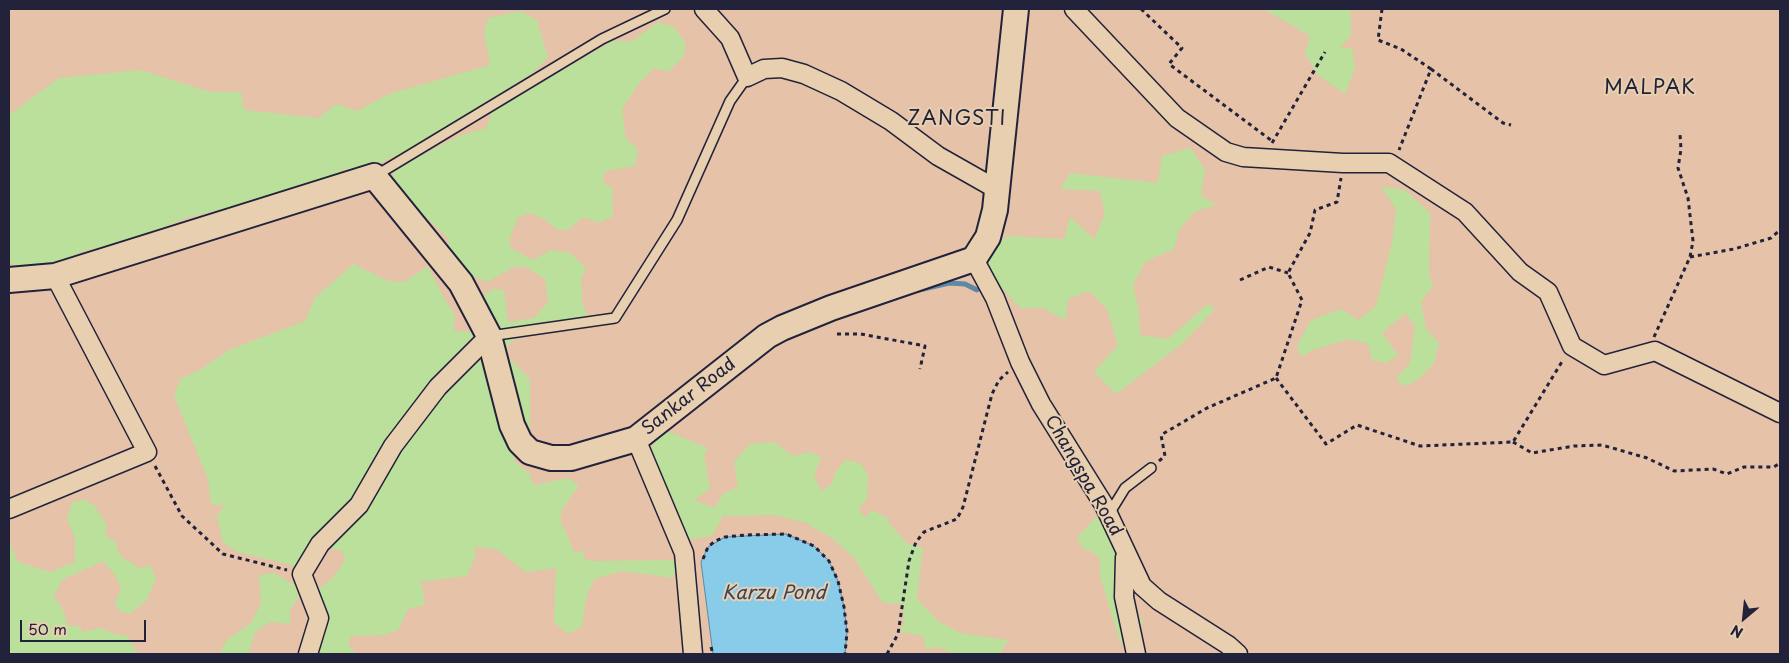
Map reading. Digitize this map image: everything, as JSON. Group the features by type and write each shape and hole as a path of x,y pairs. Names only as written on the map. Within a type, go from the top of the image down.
{"main road":[{"path":"974,259 988,237 998,190 1007,47 1016,9"},
{"path":"9,280 55,276 374,176"},
{"name":"Sankar Road","path":"374,176 461,283 489,336 512,425 520,442 530,452 551,458 571,458 636,439 767,336 831,308 974,259"}],"street":[{"path":"704,9 730,38 747,77 764,69 782,68 804,74 834,88 891,121 938,156 998,190"},
{"path":"1074,9 1177,118 1226,152 1243,157 1269,150 1343,163 1389,163 1465,212 1520,272 1548,292 1572,346 1604,365 1655,351 1780,414"},
{"name":"Changspa Road","path":"974,259 995,298 1020,362 1041,404 1109,514 1142,586 1159,601 1228,645 1238,654"},
{"path":"9,508 147,452 55,276"},
{"path":"308,654 319,618 302,574 320,544 359,505 393,446 438,387 489,336"},
{"path":"636,439 684,553 693,654"},
{"path":"1126,551 1124,598 1136,654"}],"lane":[{"path":"374,176 602,39 665,9"},
{"path":"489,336 615,318 677,220 730,100 747,77"},
{"path":"1109,514 1124,488 1151,468"}],"path":[{"path":"1141,9 1182,48 1169,64 1269,150 1326,52"},
{"path":"1382,9 1378,40 1401,49 1503,123 1512,125"},
{"path":"1389,163 1402,146 1431,69"},
{"path":"1646,353 1690,257 1693,241 1688,198 1678,168 1681,149 1680,135"},
{"path":"1288,273 1310,233 1315,210 1337,202 1343,163"},
{"path":"1690,257 1734,249 1772,238 1780,230"},
{"path":"1151,468 1165,456 1160,435 1207,408 1276,378 1302,300 1288,273 1268,268 1240,280"},
{"path":"837,334 861,334 925,346 920,368"},
{"path":"1513,442 1572,346"},
{"path":"887,654 898,634 909,560 916,542 924,532 957,519 963,508 992,394 999,380 1020,362"},
{"path":"1276,378 1326,444 1357,425 1420,446 1513,442 1532,453 1574,446 1602,445 1647,458 1674,471 1713,469 1727,474 1744,468 1774,467 1780,463"},
{"path":"147,452 182,516 223,554 302,574"},
{"path":"701,562 708,547 725,537 786,534 814,546 828,561 838,581 844,606 847,632 845,654"},
{"path":"710,637 713,654"}],"green space":[{"path":"1264,9 1351,9 1351,36 1340,48 1352,48 1355,68 1345,94 1318,75 1305,53 1310,36"},
{"path":"520,11 537,20 548,57 533,73 406,151 363,171 343,169 321,186 186,218 143,236 81,252 45,269 15,268 9,259 9,115 59,78 141,70 210,92 241,92 244,110 319,118 336,104 357,111 389,94 490,65 484,32 488,18"},
{"path":"658,22 674,27 686,44 684,56 668,72 655,68 639,83 622,109 626,139 638,149 635,166 605,171 603,183 612,188 613,216 600,223 583,217 568,230 556,229 546,220 530,213 518,217 509,240 511,248 533,260 551,250 570,253 583,265 586,269 581,279 582,303 588,316 538,325 508,344 508,357 530,379 530,436 514,448 514,461 530,474 535,485 568,478 579,485 561,511 561,522 575,553 585,550 583,558 592,561 673,560 676,568 673,578 622,571 594,579 586,598 582,626 569,634 554,623 556,568 526,572 496,549 474,547 476,555 467,576 419,582 423,587 424,605 408,609 399,629 385,635 351,636 348,644 357,654 315,654 329,613 317,590 333,578 345,560 342,551 324,547 295,566 238,552 223,543 217,516 225,505 211,505 208,479 174,396 181,378 198,371 231,349 305,321 315,298 353,264 388,281 404,282 428,266 445,300 455,314 454,331 470,332 489,315 482,297 493,289 504,290 508,322 534,318 548,302 545,279 526,267 513,267 487,282 467,274 454,260 447,237 391,185 395,169 459,136 486,128 492,112 612,41 633,41"},
{"path":"1191,148 1205,170 1201,195 1216,205 1194,212 1179,230 1174,249 1145,262 1133,285 1139,311 1140,335 1168,339 1208,304 1215,309 1183,343 1116,394 1094,372 1118,345 1107,309 1089,291 1069,298 1065,320 1043,308 1020,308 987,272 986,255 1007,236 1064,239 1070,217 1094,239 1105,214 1100,191 1060,189 1070,173 1158,183 1162,156"},
{"path":"1381,186 1405,190 1430,213 1429,274 1433,285 1421,302 1426,329 1439,343 1434,363 1418,380 1404,386 1396,379 1410,363 1415,327 1406,313 1382,333 1398,355 1386,363 1372,360 1368,344 1348,339 1313,350 1301,357 1297,346 1311,320 1341,309 1358,320 1376,306 1392,243 1396,209"},
{"path":"660,428 708,448 704,455 710,489 694,500 714,508 724,493 738,487 734,462 750,444 775,442 792,456 810,452 821,457 814,477 821,491 832,484 836,471 845,460 860,463 868,475 867,499 858,509 866,518 871,510 890,519 887,521 907,543 923,548 917,599 938,621 960,633 1008,640 1000,654 955,654 937,647 926,649 923,636 897,631 904,625 903,604 883,603 855,559 832,538 804,522 773,515 723,516 712,536 687,540 656,471 651,451"},
{"path":"83,499 94,505 107,525 105,535 115,541 120,556 140,568 151,566 156,579 146,601 129,614 119,611 115,603 121,588 115,575 103,561 62,580 54,596 63,610 68,626 79,626 83,632 100,628 118,635 127,635 138,654 9,654 9,540 18,562 50,572 75,562 75,538 67,519 72,503"},
{"path":"1100,517 1131,568 1134,590 1129,601 1143,621 1130,652 1119,639 1100,576 1100,559 1091,551 1083,549 1077,538 1093,520"},
{"path":"274,573 295,585 299,596 290,610 290,624 269,622 255,633 248,654 219,654 227,640 251,623 261,603 259,575"}],"water":[{"name":"Karzu Pond","path":"786,534 814,546 829,561 838,581 844,607 847,632 845,654 713,654 701,562 708,547 725,537"}],"waterway":[{"path":"919,290 949,283 965,284 977,290"}],"district":[{"name":"MALPAK","path":"1650,88"},
{"name":"ZANGSTI","path":"957,119"}]}
